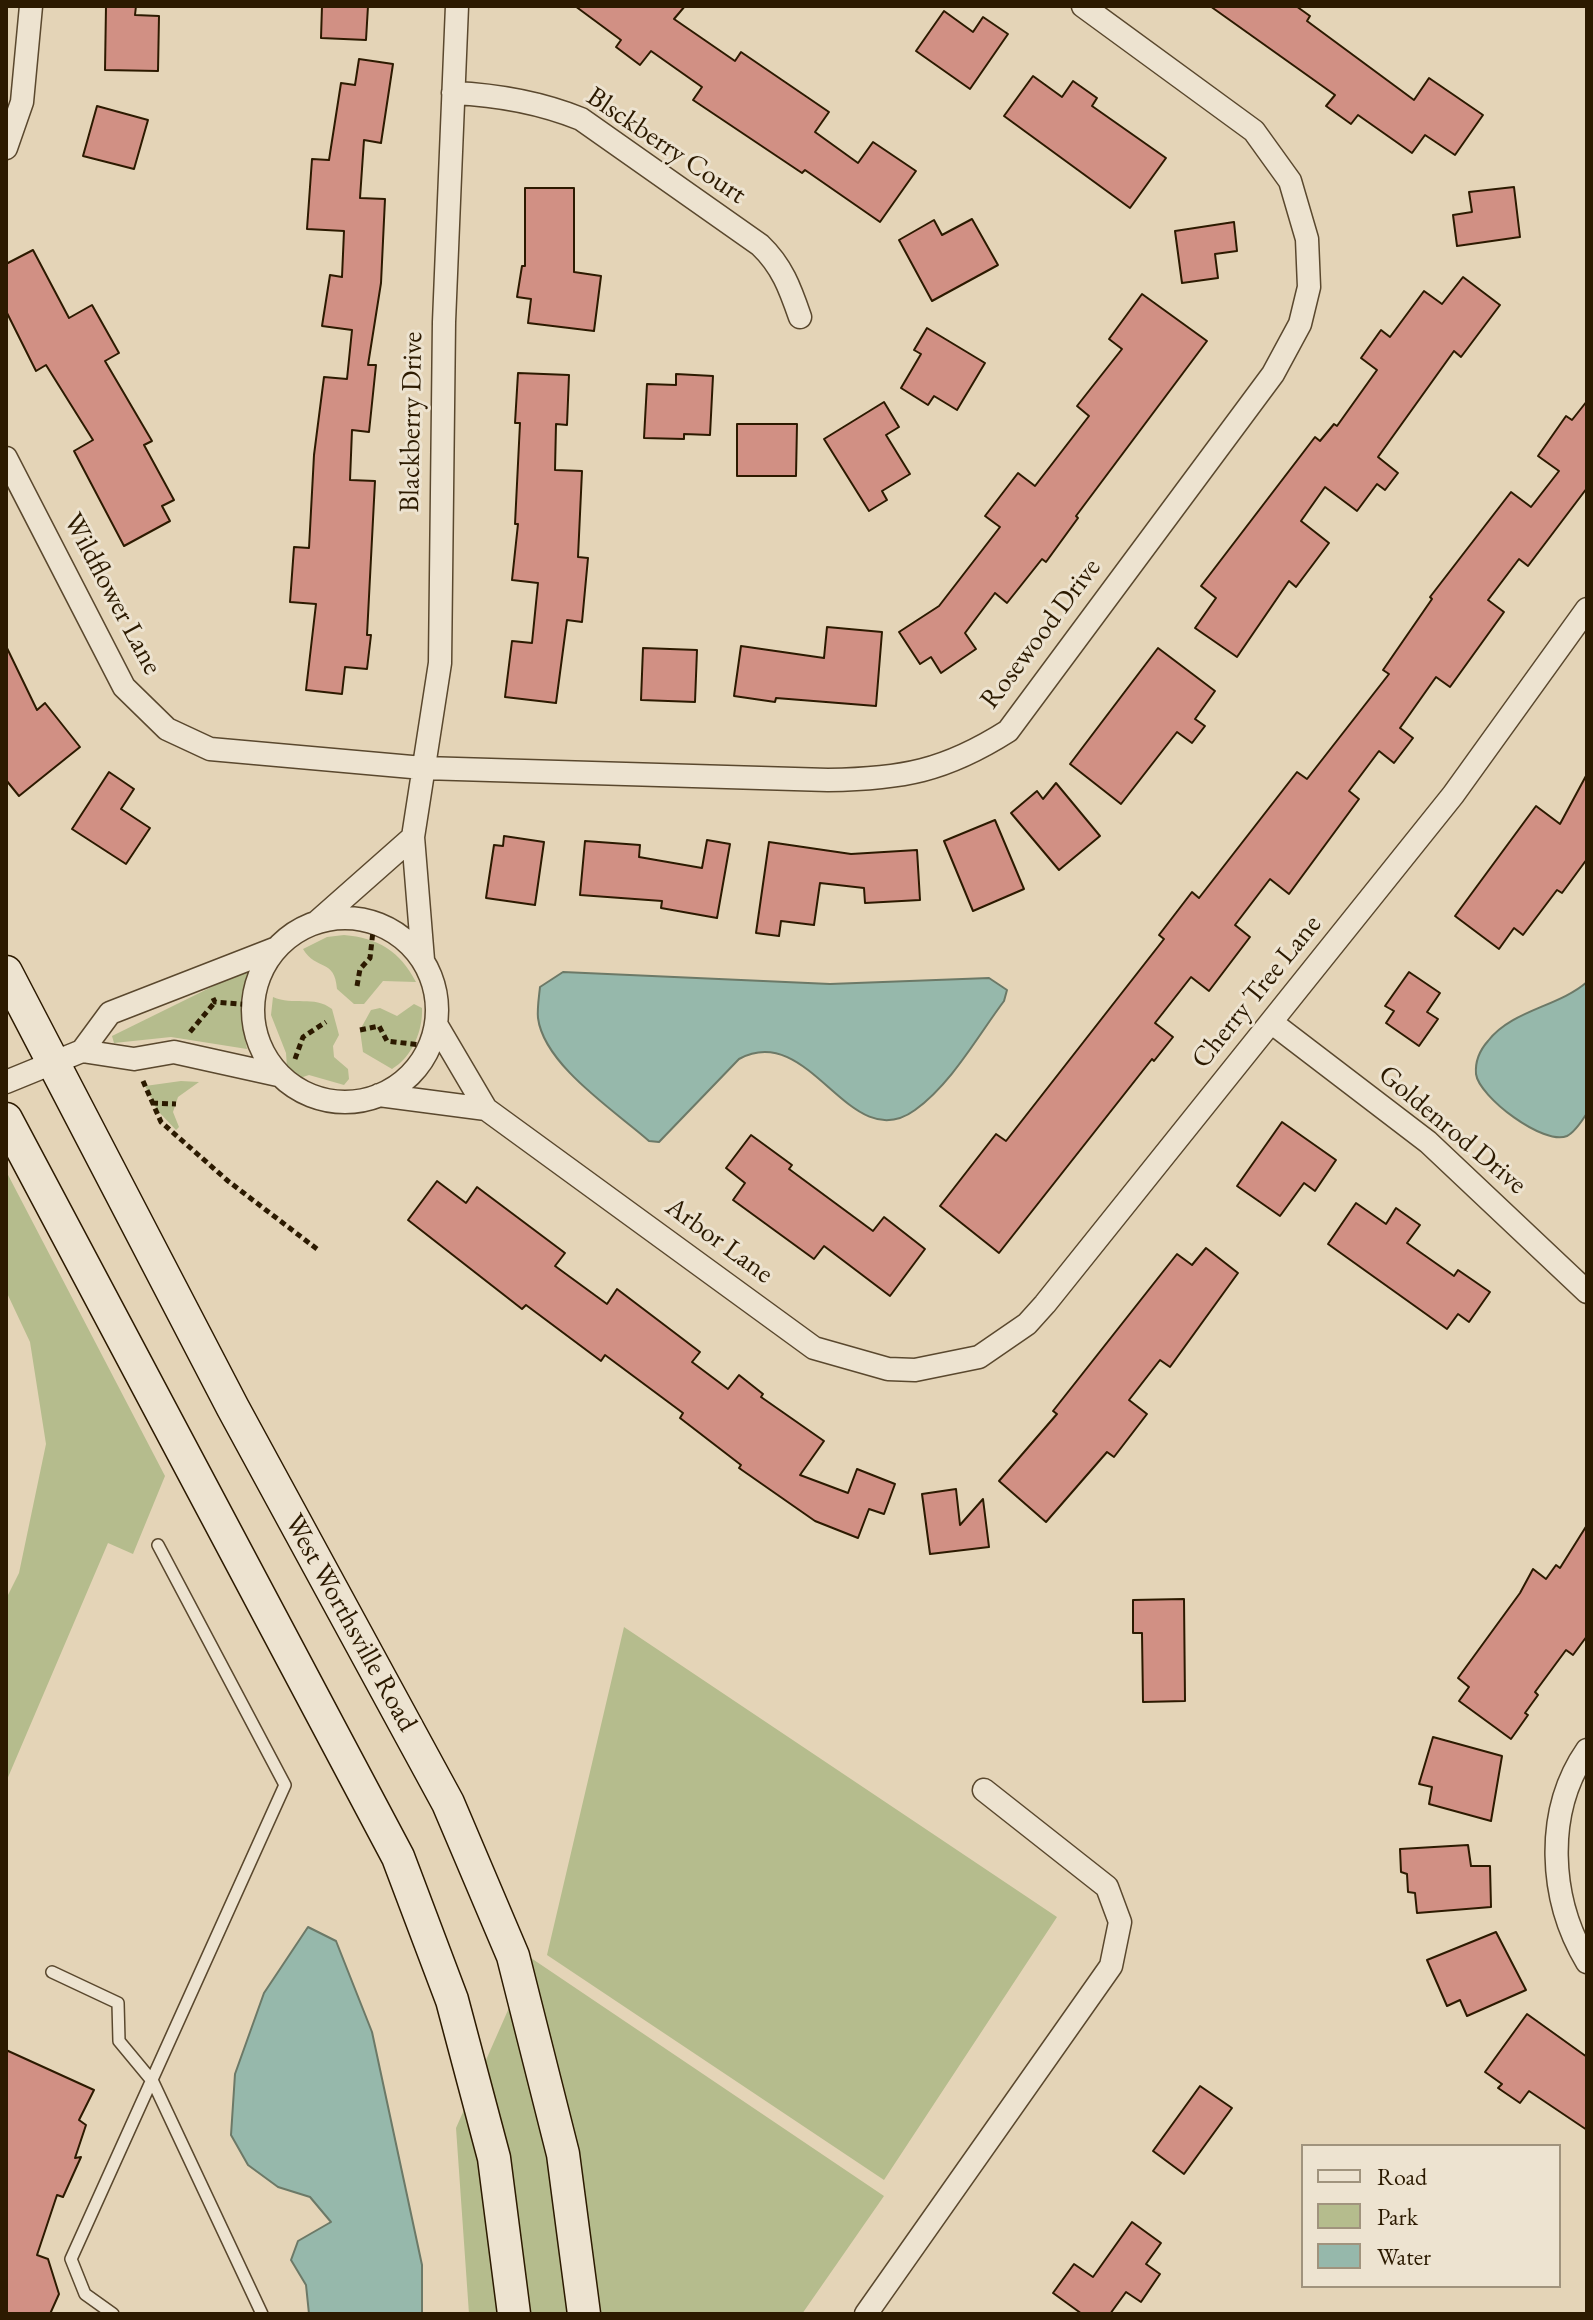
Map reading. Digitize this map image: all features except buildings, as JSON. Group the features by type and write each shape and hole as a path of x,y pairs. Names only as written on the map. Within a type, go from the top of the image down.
{"main road":[{"name":"West Worthsville Road","path":"6,972 67,1057 454,1817 517,1972 563,2154 584,2314"},
{"path":"6,1119 398,1857 452,2000 494,2158 514,2314"}],"street":[{"path":"6,148 22,102 31,6"},
{"name":"Blackberry Drive","path":"423,960 401,937 374,922 345,917 317,922 295,932 277,948 261,971 253,1005 254,1026 262,1052 283,1078 300,1091 326,1100 353,1102 379,1095 406,1079 429,1046 436,1024 437,1001 423,960 413,837 440,663 444,322 457,6"},
{"name":"Rosewood Drive","path":"423,768 882,779 955,762 1008,731 1273,374 1300,324 1309,287 1307,239 1290,181 1272,153 1254,131 1083,6"},
{"name":"Blsckberry Court","path":"453,93 498,95 581,119 760,245 775,259 789,282 800,317"},
{"name":"Wildflower Lane","path":"6,458 124,687 167,729 220,750 423,768"},
{"name":"Cherry Tree Lane","path":"936,1366 979,1357 1027,1324 1453,795 1587,609"},
{"name":"Blackberry Drive","path":"317,922 413,837"},
{"name":"Blackberry Drive","path":"67,1057 110,1013 277,948"},
{"name":"Goldenrod Drive","path":"1271,1022 1428,1142 1587,1292"},
{"name":"Arbor Lane","path":"436,1024 486,1109 814,1348 888,1369 915,1370 936,1366"},
{"name":"Blackberry Drive","path":"67,1057 134,1059 174,1052 283,1078"},
{"path":"6,1082 67,1057"},
{"name":"Arbor Lane","path":"379,1095 486,1109"},
{"path":"1587,1750 1567,1793 1558,1835 1555,1879 1568,1922 1587,1962"},
{"path":"866,2314 1111,1966 1120,1922 1107,1887 984,1790"}],"lane":[{"path":"113,2314 85,2294 71,2259 285,1785 158,1545"},
{"path":"52,1972 118,2003 119,2041 153,2082 262,2314"}],"path":[{"path":"357,986 360,969 370,958 374,922"},
{"path":"207,989 215,1002"},
{"path":"215,1002 253,1005"},
{"path":"189,1039 190,1030 215,1002"},
{"path":"283,1078 303,1037 326,1022"},
{"path":"360,1030 379,1026 387,1041 429,1046"},
{"path":"143,1080 161,1122 184,1144 317,1249"},
{"path":"152,1103 176,1104"}],"green space":[{"path":"344,935 367,939 387,948 403,962 416,982 383,981 364,1004 354,1004 337,989 333,973 303,949 327,937"},
{"path":"244,971 248,974 245,987 253,1005 242,1023 247,1049 171,1037 114,1043 112,1036"},
{"path":"273,997 318,1002 332,1009 339,1035 333,1046 334,1057 348,1069 349,1079 344,1085 309,1075 288,1082 286,1053 271,1015"},
{"path":"414,1004 422,1008 421,1026 411,1050 399,1064 392,1069 363,1052 360,1030 371,1010 380,1008 397,1016"},
{"path":"199,1082 178,1097 173,1112 179,1127 176,1130 157,1110 145,1086"},
{"path":"6,1171 165,1476 133,1554 108,1543 6,1782 6,1599 19,1573 46,1444 30,1342 6,1291"},
{"path":"624,1627 1057,1917 884,2180 547,1955"},
{"path":"531,1958 884,2196 802,2314 469,2314 456,2128"}],"water":[{"path":"563,972 830,984 989,978 1007,990 1004,1001 963,1059 941,1087 915,1110 891,1120 870,1117 849,1105 788,1057 765,1052 739,1059 659,1142 649,1141 583,1086 553,1053 543,1036 538,1018 540,987"},
{"path":"1587,982 1587,1113 1567,1136 1544,1134 1514,1117 1488,1095 1476,1074 1476,1065 1488,1041 1510,1022"},
{"path":"308,1927 336,1941 372,2032 422,2265 422,2314 309,2314 306,2285 291,2260 298,2241 331,2222 310,2197 278,2187 248,2165 231,2135 235,2074 264,1993"}]}
